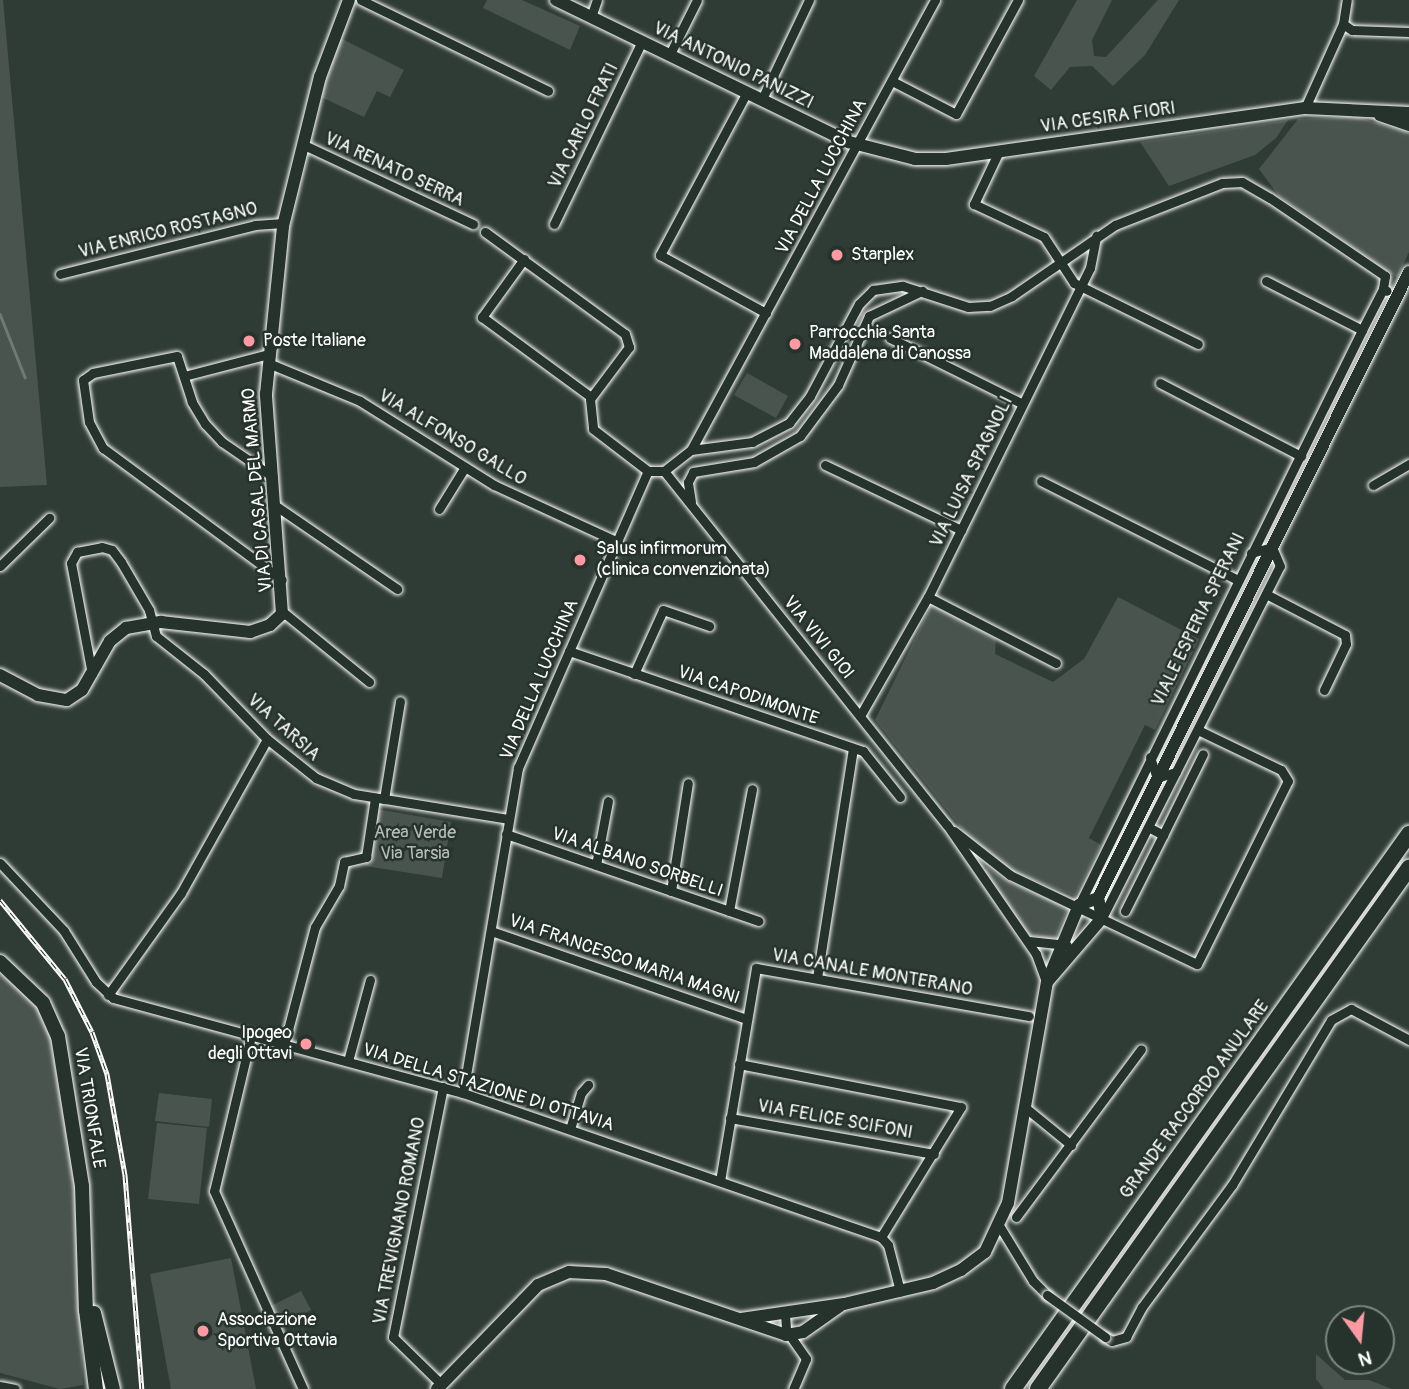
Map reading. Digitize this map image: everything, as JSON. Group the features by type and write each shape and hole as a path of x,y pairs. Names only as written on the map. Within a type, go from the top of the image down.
{"highway":[{"name":"GRANDE RACCORDO ANULARE","path":"1013,1389 1409,834"},
{"path":"1038,1389 1409,868"},
{"path":"1005,1389 1034,1359"}],"main road":[{"name":"VIA TRIONFALE","path":"0,962 43,1003 58,1036 80,1166 86,1281 96,1389"},
{"name":"VIA TRIONFALE","path":"86,1281 113,1389"}],"street":[{"name":"VIA DI CASAL DEL MARMO","path":"0,675 38,695 62,700 79,693 117,633 152,622 248,632 270,625 283,612 283,581 272,477 268,358 284,223 302,144 349,0"},
{"path":"361,0 548,91"},
{"name":"VIA ANTONIO PANIZZI","path":"556,0 856,145"},
{"path":"590,17 597,0"},
{"path":"670,54 697,0"},
{"path":"762,99 809,0"},
{"name":"VIA DELLA LUCCHINA","path":"664,471 691,450 935,0"},
{"path":"891,81 956,114 1018,0"},
{"path":"1305,108 1343,24 1347,0"},
{"path":"1343,24 1352,30 1409,32"},
{"name":"VIA CARLO FRATI","path":"554,224 642,41"},
{"path":"747,92 660,255 766,313"},
{"name":"VIA CESIRA FIORI","path":"856,145 924,159 1305,108 1409,113"},
{"name":"VIA CESIRA FIORI","path":"1366,110 1409,125"},
{"name":"VIA RENATO SERRA","path":"302,144 473,225"},
{"path":"999,151 974,204 1044,237 1066,277 1081,287 1198,344"},
{"path":"691,450 730,447 775,433 806,403 862,299 886,286 922,290 965,306 984,307 1012,296 1096,236 1197,191 1238,181 1264,193 1385,276 1384,289"},
{"name":"VIA ENRICO ROSTAGNO","path":"60,274 256,225 284,223"},
{"path":"485,232 623,332 629,347 591,397 594,430 648,471 664,471"},
{"name":"VIA LUISA SPAGNOLI","path":"860,716 928,597 1081,287 1093,262 1096,236"},
{"path":"524,259 482,317 591,397"},
{"path":"1266,281 1362,330"},
{"name":"VIALE ESPERIA SPERANI","path":"1000,1227 1027,1108 1047,982 1059,946 1362,330 1384,289 1405,285"},
{"name":"VIALE ESPERIA SPERANI","path":"1098,898 1339,411 1405,285"},
{"path":"692,507 688,482 693,472 746,464 781,450 823,410 869,316 922,290"},
{"path":"890,338 1023,404"},
{"path":"272,477 211,432 192,402 174,355 89,374 81,389 92,428 118,461 283,581"},
{"path":"184,376 268,358"},
{"name":"VIA ALFONSO GALLO","path":"268,358 360,401 465,467 558,517 618,542"},
{"path":"1160,383 1301,456"},
{"path":"1320,417 1339,411"},
{"path":"775,433 781,450"},
{"path":"1373,485 1409,464"},
{"path":"825,465 961,530"},
{"path":"439,509 465,467"},
{"name":"VIA DELLA LUCCHINA","path":"463,1093 506,834 524,752 648,471"},
{"name":"VIA VIVI GIOI","path":"664,471 947,825 1027,941 1047,982"},
{"path":"1291,476 1297,497"},
{"path":"1041,481 1238,580"},
{"path":"276,506 397,589"},
{"path":"0,566 49,518"},
{"name":"VIA TARSIA","path":"92,674 71,566 73,555 98,547 112,550 152,622 156,636 204,674 267,739 319,780 379,799 509,820"},
{"path":"1047,982 1085,942 1101,918 1150,828 1280,566 1272,547 1251,553"},
{"path":"1266,594 1345,635 1346,645 1324,690"},
{"path":"928,597 1056,663"},
{"path":"634,674 663,610 709,626"},
{"path":"283,612 369,682"},
{"name":"VIA CAPODIMONTE","path":"569,651 863,751 900,797"},
{"path":"1190,678 1209,674 1217,691"},
{"path":"285,1045 315,927 339,886 344,863 366,857 400,701"},
{"name":"VIA VIVI GIOI","path":"947,825 998,868 1197,964 1287,785 1281,770 1198,730"},
{"path":"0,863 64,930 108,995 181,893 267,739"},
{"path":"817,978 853,748"},
{"path":"1125,911 1203,754"},
{"path":"1150,757 1157,778 1177,772"},
{"path":"671,891 688,783"},
{"path":"729,911 752,789"},
{"path":"596,865 608,801"},
{"path":"1155,817 1168,825"},
{"path":"1150,828 1163,835"},
{"name":"VIA ALBANO SORBELLI","path":"506,834 758,921"},
{"path":"1145,837 1158,845"},
{"path":"1102,854 1122,848"},
{"path":"1079,905 1098,898 1101,918"},
{"name":"VIA FRANCESCO MARIA MAGNI","path":"491,931 747,1019"},
{"path":"1027,941 1059,946 1085,942"},
{"name":"VIA CANALE MONTERANO","path":"720,1181 756,968 1029,1016"},
{"path":"348,1061 370,980"},
{"name":"VIA DELLA STAZIONE DI OTTAVIA","path":"108,995 463,1093 881,1237"},
{"path":"741,1319 844,1304 944,1278 971,1264 985,1252 1000,1227 1033,1281 1047,1295 1112,1341 1126,1337 1142,1307 1232,1185 1331,1020 1351,1009 1409,1040"},
{"path":"251,1036 214,1191 303,1389"},
{"path":"1016,1217 1141,1049"},
{"path":"739,1064 961,1107 881,1237 890,1248 900,1291"},
{"path":"570,1129 581,1093 589,1085"},
{"name":"VIA TREVIGNANO ROMANO","path":"439,1387 393,1337 443,1087"},
{"path":"1027,1108 1071,1145"},
{"name":"VIA FELICE SCIFONI","path":"730,1118 934,1153"},
{"path":"439,1387 538,1285 569,1272 606,1274 790,1335 808,1329 844,1304"},
{"path":"801,1310 808,1329"},
{"path":"785,1314 790,1335 806,1359 793,1389"},
{"path":"0,1386 15,1389"}],"green space":[{"path":"0,0 3,0 47,485 0,487"},
{"path":"487,0 522,0 580,26 570,50 483,8"},
{"path":"1077,0 1112,0 1092,40 1094,56 1106,57 1158,0 1179,0 1145,55 1113,86 1092,66 1070,67 1051,90 1034,76"},
{"path":"340,38 404,70 390,97 377,91 364,117 321,97"},
{"path":"1358,117 1409,133 1409,252 1397,278 1279,196 1259,169 1298,119"},
{"path":"1288,120 1276,138 1255,155 1169,186 1140,142"},
{"path":"747,373 788,396 776,418 734,395"},
{"path":"1118,597 1199,639 1155,730 1145,725 1089,838 1101,845 1075,896 1011,871 970,839 875,720 932,604 996,638 995,654 1053,682 1084,659"},
{"name":"Area Verde Via Tarsia","path":"376,809 451,822 442,878 365,866"},
{"path":"987,867 1007,881 1068,908 1054,941 1024,933 983,874"},
{"path":"0,974 33,1001 48,1024 77,1200 83,1385 60,1389 0,1373"},
{"path":"159,1093 212,1099 209,1127 155,1121"},
{"path":"157,1123 207,1128 199,1204 148,1199"},
{"name":"Associazione Sportiva Ottavia","path":"231,1258 256,1389 171,1389 150,1274"},
{"path":"301,1291 311,1310 280,1326 271,1306"},
{"path":"1316,1354 1325,1362 1325,1375 1339,1375 1345,1380 1369,1380 1392,1389 1324,1389 1316,1379"}],"waterway":[{"path":"0,314 25,377"}],"railway":[{"path":"0,900 65,979 92,1032 107,1074 125,1175 142,1389"}],"place":[{"name":"Starplex","path":"837,255"},
{"name":"Poste Italiane","path":"249,341"},
{"name":"Parrocchia Santa Maddalena di Canossa","path":"795,344"},
{"name":"Salus infirmorum (clinica convenzionata)","path":"580,560"},
{"name":"Ipogeo degli Ottavi","path":"306,1044"},
{"name":"Associazione Sportiva Ottavia","path":"203,1331"}]}
